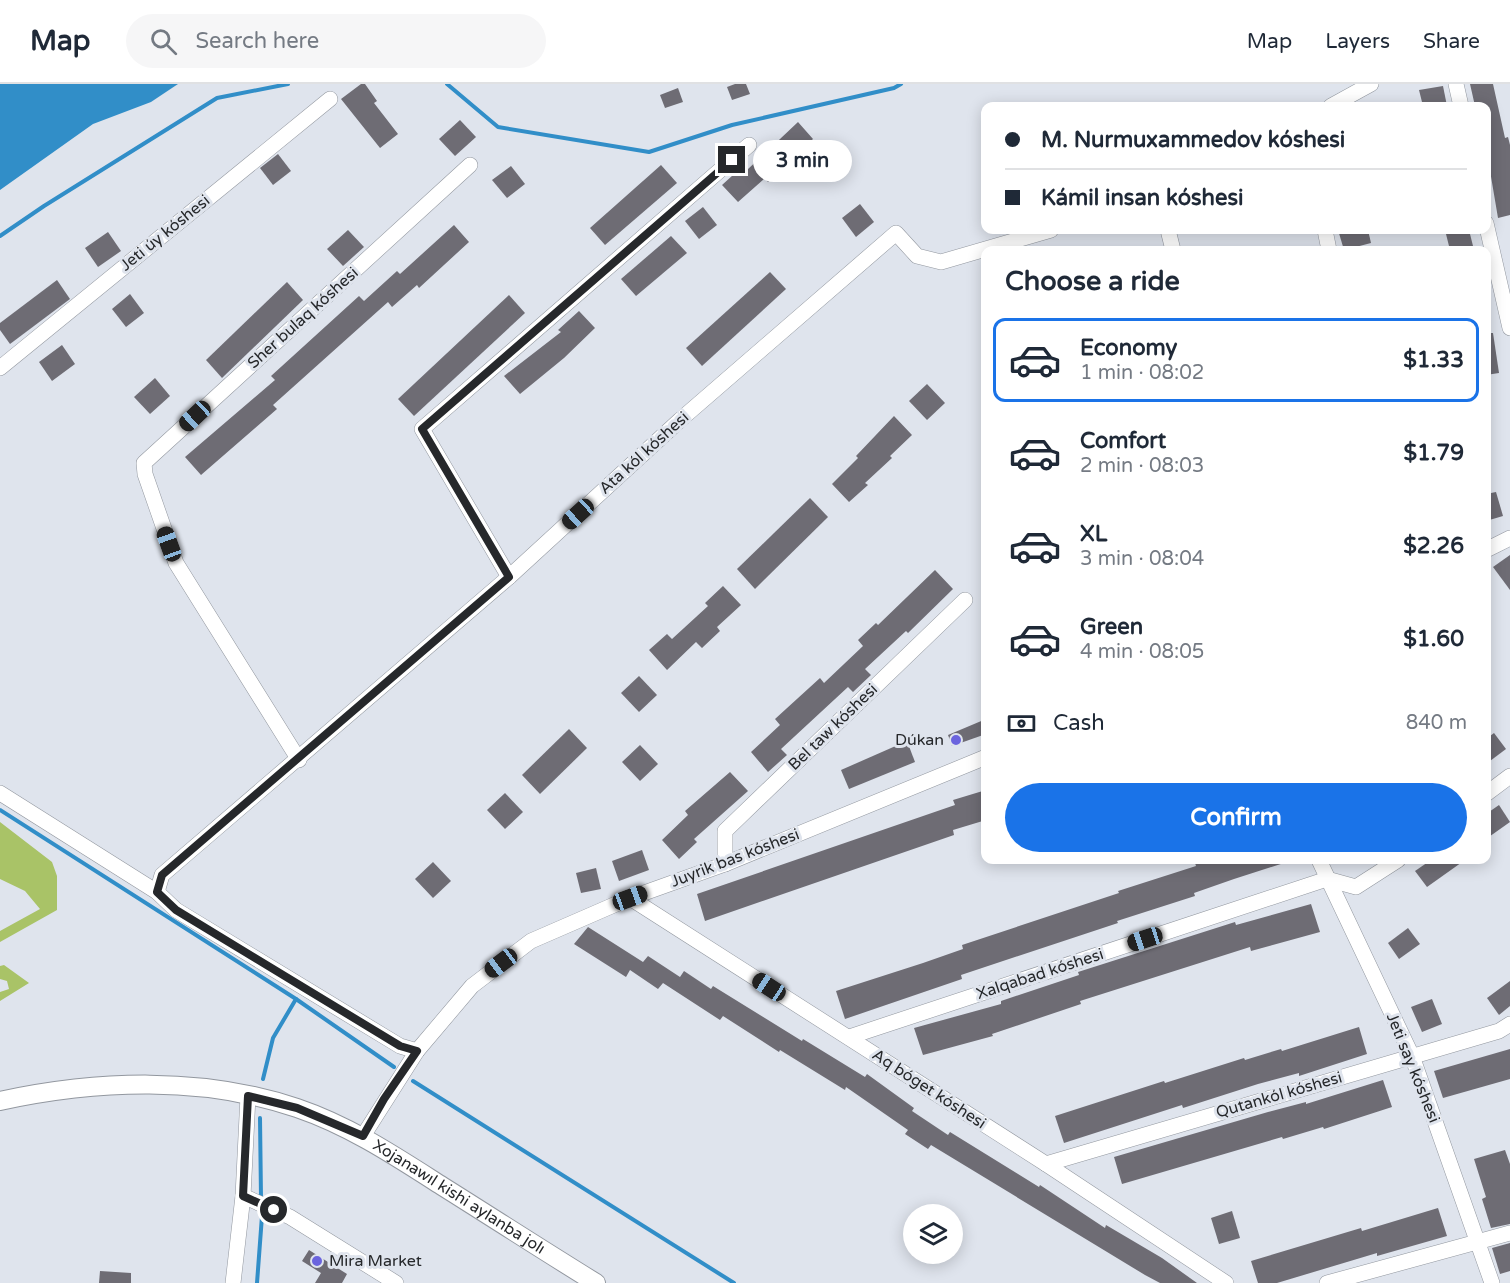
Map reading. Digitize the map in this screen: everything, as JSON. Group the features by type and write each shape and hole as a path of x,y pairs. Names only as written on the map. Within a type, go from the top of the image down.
{"main road":[{"name":"Xojanawıl kishi aylanba jolı","path":"0,1101 33,1094 116,1085 188,1086 248,1096 297,1108 363,1136 596,1283"}],"street":[{"path":"1338,102 1371,84"},
{"path":"1456,84 1460,102"},
{"name":"Jeti úy kóshesi","path":"0,368 330,99"},
{"path":"509,577 422,429 749,145"},
{"name":"Sher bulaq kóshesi","path":"299,760 176,563 145,474 144,462 470,165"},
{"name":"Ata kól kóshesi","path":"157,892 162,875 299,760 509,577 680,420 896,233 917,256 941,262 981,250"},
{"name":"Ata kól kóshesi","path":"996,246 1037,234"},
{"path":"1489,234 1510,328"},
{"path":"1491,548 1510,538"},
{"name":"Bel taw kóshesi","path":"725,864 725,831 964,600"},
{"name":"Juyrik bas kóshesi","path":"363,1136 384,1099 417,1051 472,986 531,941 630,898 725,864 981,759"},
{"path":"1491,790 1510,776"},
{"path":"0,793 157,892 176,910 234,946 400,1046 417,1051"},
{"name":"Jeti say kóshesi","path":"1321,864 1412,1056 1492,1283"},
{"path":"1327,879 1356,887 1392,864"},
{"name":"Xalqabad kóshesi","path":"849,1037 1327,879"},
{"name":"Aq bóget kóshesi","path":"630,898 1046,1164 1226,1283"},
{"name":"Qutankól kóshesi","path":"1046,1164 1499,1031 1510,1024"},
{"path":"233,1283 243,1196 248,1096"},
{"path":"243,1196 290,1217 396,1283"},
{"path":"1327,1283 1510,1233"}],"green space":[{"path":"0,822 52,862 57,876 57,910 0,942 0,931 40,909 25,891 0,879"},
{"path":"4,965 29,983 0,1001 0,992 9,989 7,981 0,979 0,966"}],"water":[{"path":"0,84 178,84 151,102 93,124 0,190"}],"building":[{"path":"361,84 365,84 377,101 374,103 398,134 380,148 341,99"},
{"path":"746,84 750,94 732,100 727,87"},
{"path":"1470,84 1493,84 1505,138 1508,137 1510,145 1510,215 1498,218 1491,177 1491,102 1474,102"},
{"path":"1443,86 1446,102 1422,102 1419,90"},
{"path":"678,88 683,102 665,108 660,95"},
{"path":"460,120 476,137 455,156 439,139"},
{"path":"798,122 813,139 768,182 765,178 738,202 722,185 743,166 747,170"},
{"path":"278,154 291,171 273,185 260,168"},
{"path":"661,165 677,183 605,245 590,228"},
{"path":"511,166 525,184 507,198 492,180"},
{"path":"860,204 874,222 856,237 842,218"},
{"path":"703,207 717,225 699,239 685,221"},
{"path":"454,225 469,242 419,288 417,285 392,307 388,302 273,405 277,409 201,475 185,457 275,380 271,376 359,296 364,301 397,271 400,274"},
{"path":"348,230 364,247 343,266 327,249"},
{"path":"108,232 121,251 98,267 85,248"},
{"path":"1339,234 1369,234 1371,243 1343,246"},
{"path":"1446,234 1470,234 1473,246 1449,246"},
{"path":"671,236 687,253 636,296 621,279"},
{"path":"770,272 786,289 702,366 686,348"},
{"path":"57,280 70,299 10,344 0,330 0,323"},
{"path":"287,282 303,300 222,378 206,360"},
{"path":"130,294 144,313 126,327 112,309"},
{"path":"509,295 525,313 414,416 398,399"},
{"path":"579,311 595,328 564,358 520,394 504,376 561,332 558,330"},
{"path":"1491,333 1493,333 1499,373 1491,374"},
{"path":"62,345 75,364 52,381 39,362"},
{"path":"155,378 170,396 150,414 134,397"},
{"path":"927,384 945,403 927,420 909,401"},
{"path":"894,416 912,435 890,456 892,458 865,483 868,485 849,502 832,484"},
{"path":"1496,492 1503,516 1491,520 1491,493"},
{"path":"810,498 828,517 755,589 737,569"},
{"path":"1510,555 1510,590 1493,567"},
{"path":"935,570 953,589 908,633 906,631 865,669 871,675 853,692 848,687 781,749 787,755 768,772 751,752 780,725 775,719 820,678 824,683 863,646 858,640 876,623 878,625"},
{"path":"723,586 741,605 717,627 720,631 702,648 696,642 667,670 649,650 667,634 672,639 708,606 705,603"},
{"path":"639,676 657,695 639,712 621,693"},
{"path":"981,721 981,736 952,746 948,735"},
{"path":"569,729 587,748 540,794 522,775"},
{"path":"1494,733 1506,749 1491,760 1491,735"},
{"path":"907,741 915,762 849,789 841,770"},
{"path":"640,745 658,764 640,781 622,762"},
{"path":"730,772 748,791 694,839 697,842 679,859 662,840 688,815 685,811"},
{"path":"981,792 981,822 953,830 954,835 705,921 697,894 955,805 953,800"},
{"path":"505,793 523,812 505,829 487,810"},
{"path":"1499,805 1510,822 1491,835 1491,811"},
{"path":"642,850 649,870 619,881 612,861"},
{"path":"433,862 451,881 433,898 415,879"},
{"path":"1195,864 1281,864 1194,893 1195,896 1117,921 1118,923 961,975 962,979 845,1019 836,991 963,949 962,945 1196,866"},
{"path":"1425,864 1459,864 1427,887 1415,871"},
{"path":"596,868 601,889 581,893 576,873"},
{"path":"1311,904 1320,932 1251,951 1250,947 1080,1001 1081,1004 992,1034 993,1036 923,1055 914,1028 1001,1004 1001,1001 1079,975 1078,972 1235,922 1236,925"},
{"path":"588,927 643,962 648,956 680,977 684,971 711,989 713,986 865,1077 867,1074 914,1108 912,1111 948,1135 950,1132 1039,1187 1040,1185 1105,1228 1106,1225 1162,1258 1197,1283 1160,1283 1145,1275 931,1145 928,1149 905,1134 908,1130 846,1087 845,1090 780,1050 779,1052 723,1016 720,1020 663,983 658,989 630,970 626,977 574,944"},
{"path":"1408,928 1420,944 1399,959 1388,943"},
{"path":"1510,981 1510,1006 1499,1015 1487,998"},
{"path":"1432,999 1442,1024 1422,1032 1411,1007"},
{"path":"1359,1027 1367,1054 1299,1076 1299,1073 1258,1084 1183,1108 1182,1105 1064,1143 1055,1116 1164,1081 1165,1083 1244,1058 1245,1060 1281,1049 1282,1051"},
{"path":"1510,1049 1510,1079 1443,1098 1434,1071"},
{"path":"1383,1080 1392,1107 1324,1129 1323,1127 1283,1139 1282,1137 1122,1184 1114,1157 1268,1112 1306,1102 1306,1104"},
{"path":"1505,1150 1510,1164 1510,1224 1491,1228 1482,1199 1486,1197 1474,1159"},
{"path":"1438,1208 1447,1236 1377,1256 1377,1253 1277,1283 1258,1283 1251,1261"},
{"path":"1232,1211 1240,1238 1219,1244 1211,1218"},
{"path":"1510,1243 1510,1271 1500,1274 1492,1248"},
{"path":"309,1250 347,1274 342,1283 315,1283 321,1273 302,1261"},
{"path":"100,1271 131,1273 131,1283 99,1283"}],"waterway":[{"path":"0,236 217,98 288,84"},
{"path":"447,84 498,127 649,152 732,125 894,88 901,84"},
{"path":"0,810 296,999 394,1067"},
{"path":"263,1079 273,1038 296,999"},
{"path":"413,1081 734,1283"},
{"path":"260,1118 261,1198"},
{"path":"257,1283 262,1216"}],"place":[{"name":"Dúkan","path":"956,740"},
{"name":"Mira Market","path":"317,1261"}],"route":[{"path":"274,1210 243,1196 248,1096 297,1108 363,1136 384,1099 417,1051 400,1046 176,910 157,892 162,875 299,760 509,577 422,429 732,160"}]}
